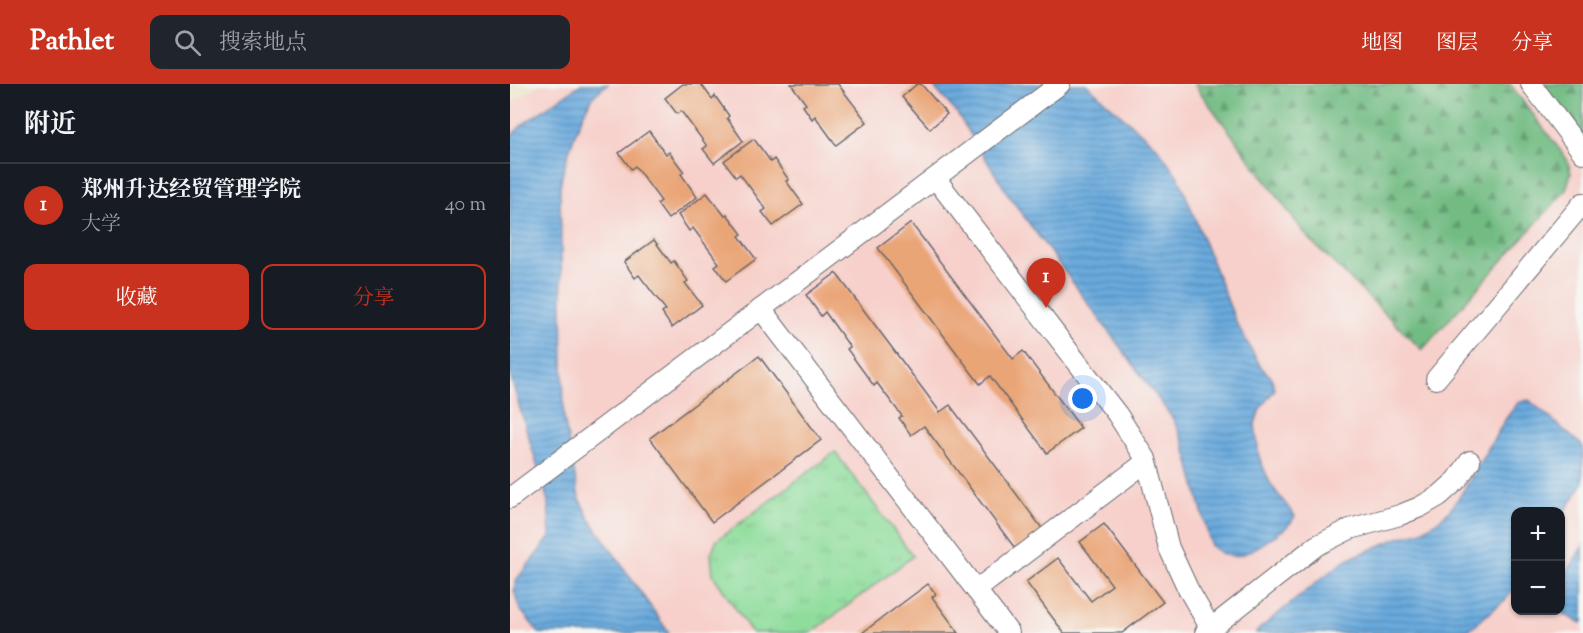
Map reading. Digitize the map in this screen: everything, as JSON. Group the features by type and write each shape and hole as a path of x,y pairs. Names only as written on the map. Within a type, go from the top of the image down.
{"lane":[{"path":"512,497 1060,84"},
{"path":"1531,84 1583,153"},
{"path":"936,178 1117,414 1146,462 1169,548 1208,631 1316,546 1350,529 1400,515 1439,495 1457,480 1470,461"},
{"path":"1436,379 1583,202"},
{"path":"761,309 1009,633"},
{"path":"976,590 1146,462"}],"shaded area":[{"path":"540,84 1583,84 1583,633 510,633 510,104"}],"green space":[{"path":"1194,84 1510,84 1567,159 1571,173 1566,190 1422,350 1308,238"},
{"path":"1542,84 1583,84 1583,139"},
{"path":"835,452 913,556 811,633 752,633 713,575 711,554 716,541"}],"water":[{"path":"581,84 608,84 594,96 583,114 568,154 560,188 564,418 579,498 589,518 669,633 539,633 519,608 514,590 517,579 550,537 548,502 510,375 510,137 523,124"},
{"path":"931,84 1086,84 1157,147 1179,178 1236,322 1261,367 1271,377 1275,389 1260,409 1255,424 1259,457 1271,485 1295,516 1285,528 1256,548 1241,555 1227,555 1211,546 1184,443 1173,419 1009,196 957,113"},
{"path":"1529,400 1583,446 1583,483 1565,512 1565,507 1511,507 1511,592 1505,600 1465,633 1256,633 1346,560 1398,538 1422,531 1449,511 1507,417 1519,402"},
{"path":"1583,545 1583,622 1581,623 1565,615 1565,576"}],"building":[{"path":"683,84 701,84 712,99 715,96 743,141 714,163 703,149 707,146 681,111 677,114 665,98"},
{"path":"791,84 838,84 867,122 836,145 815,116 812,119 803,106 806,104"},
{"path":"917,84 921,84 947,114 930,129 902,97"},
{"path":"649,131 666,154 669,152 684,172 681,174 697,197 668,219 657,204 661,201 635,166 631,169 619,153"},
{"path":"754,139 771,162 774,159 789,180 786,181 803,204 773,226 762,212 766,209 740,174 736,177 724,161"},
{"path":"707,193 742,234 739,236 756,259 726,281 715,266 719,263 693,228 689,231 678,215"},
{"path":"911,223 1013,359 1023,351 1081,428 1047,453 990,376 980,384 878,248"},
{"path":"654,240 671,263 674,261 688,281 685,283 702,305 672,328 662,313 666,310 639,275 635,278 624,262"},
{"path":"836,273 940,412 950,405 1044,531 1017,551 924,426 911,435 899,418 902,416 877,383 874,386 847,349 850,347 825,312 821,316 806,295"},
{"path":"759,356 821,440 712,522 650,438"},
{"path":"1104,524 1163,602 1122,633 1064,633 1026,582 1058,558 1091,601 1112,585 1080,542"},
{"path":"928,584 936,594 932,597 959,633 862,633"}],"place":[{"name":"郑州升达经贸管理学院","path":"1046,308"}]}
